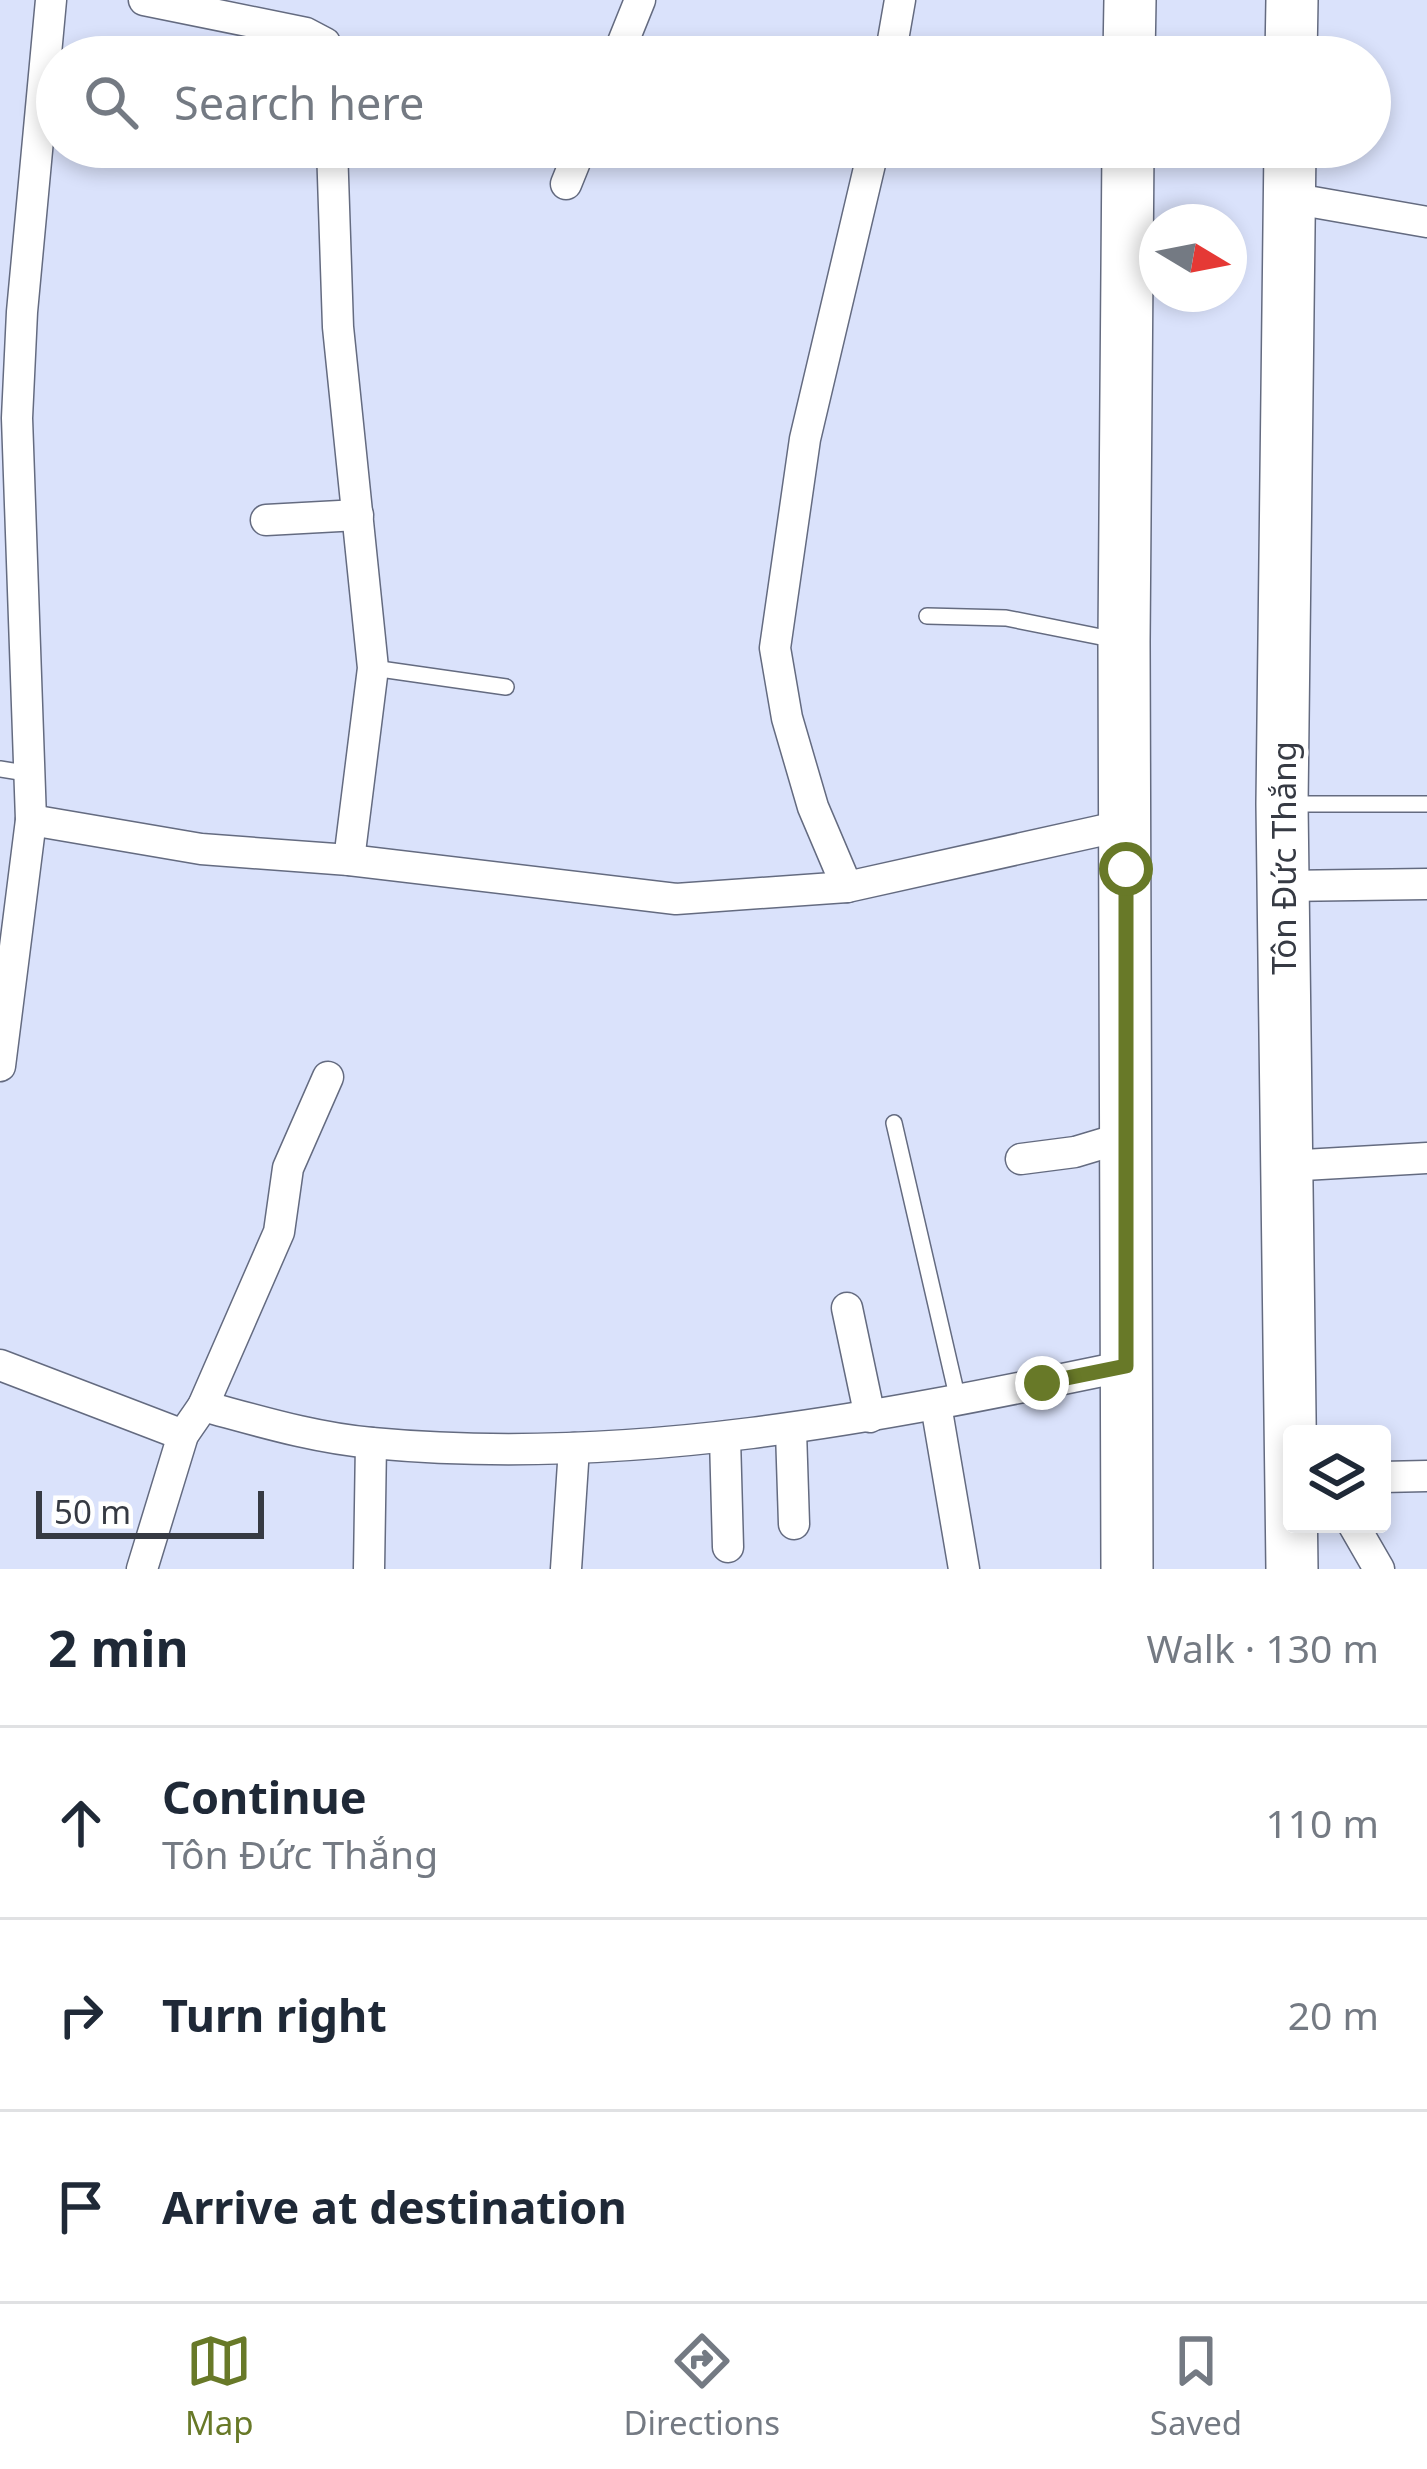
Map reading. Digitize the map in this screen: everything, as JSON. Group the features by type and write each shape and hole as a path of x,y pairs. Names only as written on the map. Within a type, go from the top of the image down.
{"main road":[{"path":"1129,36 1130,0"},
{"path":"1291,36 1292,0"},
{"path":"1127,1569 1128,168"},
{"name":"Tôn Đức Thắng","path":"1290,168 1282,804 1291,1425"},
{"name":"Tôn Đức Thắng","path":"1292,1533 1292,1569"}],"street":[{"path":"47,36 51,0"},
{"path":"144,0 312,36"},
{"path":"625,36 640,0"},
{"path":"894,36 900,0"},
{"path":"0,1066 7,973 31,820 11,345 36,129"},
{"path":"333,168 338,327 373,668 349,860"},
{"path":"566,184 572,168"},
{"path":"847,887 812,806 787,718 775,648 805,439 869,168"},
{"path":"1290,198 1427,221"},
{"path":"266,520 358,514"},
{"path":"31,820 201,849 349,860 676,898 847,887 1126,825"},
{"path":"1283,886 1427,884"},
{"path":"142,1569 183,1435 202,1406 279,1232 288,1168 328,1077"},
{"path":"1022,1159 1075,1152 1125,1137"},
{"path":"1286,1166 1427,1158"},
{"path":"847,1308 870,1417"},
{"path":"0,1365 183,1435"},
{"path":"202,1406 292,1430 371,1443 574,1448 791,1431 1126,1366"},
{"path":"947,1403 964,1569"},
{"path":"791,1431 794,1524"},
{"path":"725,1438 728,1546"},
{"path":"369,1569 371,1443"},
{"path":"566,1569 574,1448"},
{"path":"1391,1477 1427,1476"},
{"path":"1359,1533 1379,1569"}],"lane":[{"path":"927,616 1006,618 1124,642"},
{"path":"373,668 506,687"},
{"path":"0,769 32,774"},
{"path":"1282,804 1427,804"},
{"path":"893,1123 947,1403"}],"route":[{"path":"1042,1383 1126,1366 1126,869"}]}
